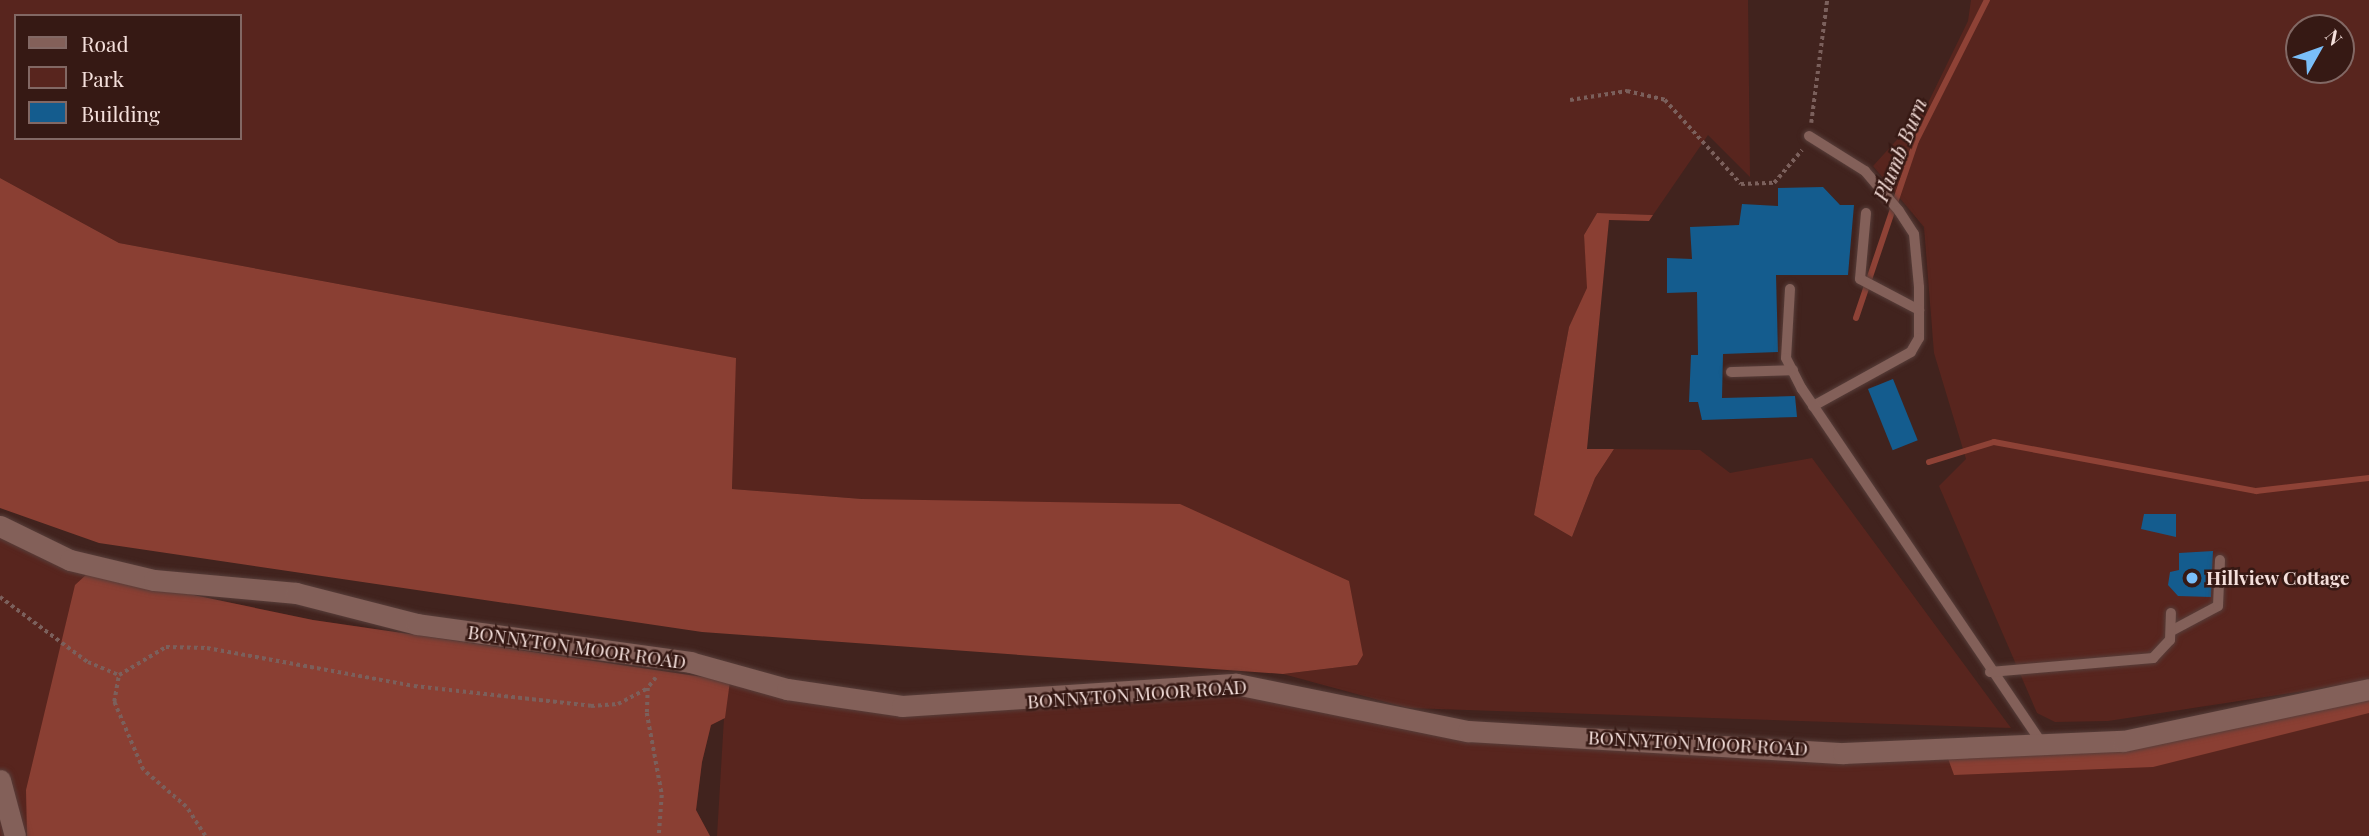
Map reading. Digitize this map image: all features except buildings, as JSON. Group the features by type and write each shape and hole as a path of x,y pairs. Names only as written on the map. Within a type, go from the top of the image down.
{"street":[{"name":"BONNYTON MOOR ROAD","path":"0,526 70,560 154,579 296,593 417,624 669,662 787,689 902,706 1236,684 1468,731 1843,753 2040,741 2123,741 2369,689"},
{"path":"0,780 15,836"}],"lane":[{"path":"1809,136 1865,171 1914,234 1919,310 1919,338 1911,352 1813,406"},
{"path":"1866,213 1860,279 1919,310"},
{"path":"1790,289 1786,358 1813,406 1990,672 2040,741"},
{"path":"1731,372 1793,370"},
{"path":"1990,672 2153,658 2173,629 2218,606 2220,560"},
{"path":"2171,613 2173,629"}],"path":[{"path":"1570,100 1626,91 1665,100 1730,176 1754,186 1774,183 1791,168 1809,136 1827,0"},
{"path":"0,597 88,662 120,675"},
{"path":"205,836 186,807 143,770 114,702 120,675 166,647 207,648 414,686 591,706 618,704 648,688 669,662"},
{"path":"648,688 662,795 659,836"}],"green space":[{"path":"0,0 1748,0 1750,177 1708,135 1653,215 1597,213 1584,235 1588,288 1569,327 1534,515 1572,537 1595,478 1614,449 1700,450 1730,473 1812,458 2011,728 1408,708 1283,674 1357,665 862,499 732,489 735,358 119,243 0,178"},
{"path":"1971,0 2369,0 2369,681 2108,721 2055,722 2037,713 1939,486 1966,459 1934,353 1924,227 1873,166 1925,109 1968,21"},
{"path":"0,534 88,573 313,620 947,712 1236,689 1399,727 1830,760 2243,721 2315,712 2369,696 2369,836 717,836 724,718 711,725 702,762 696,810 710,836 0,836"}],"shaded area":[{"path":"0,178 119,243 736,358 732,489 862,499 1180,504 1349,581 1363,655 1357,665 1283,674 702,632 99,543 0,508"},
{"path":"1597,213 1653,215 1649,221 1609,220 1587,449 1614,449 1595,478 1572,537 1534,515 1569,327 1587,288 1584,235"},
{"path":"88,573 313,620 730,681 725,718 711,725 702,762 696,810 710,836 27,836 26,790 75,585"},
{"path":"2369,696 2369,713 2153,767 1954,775 1946,753 2315,712"}],"waterway":[{"name":"Plumb Burn","path":"1856,318 1916,141 1987,0"},
{"path":"1929,462 1994,442 2256,491 2369,478"}],"place":[{"name":"Hillview Cottage","path":"2192,578"}]}
